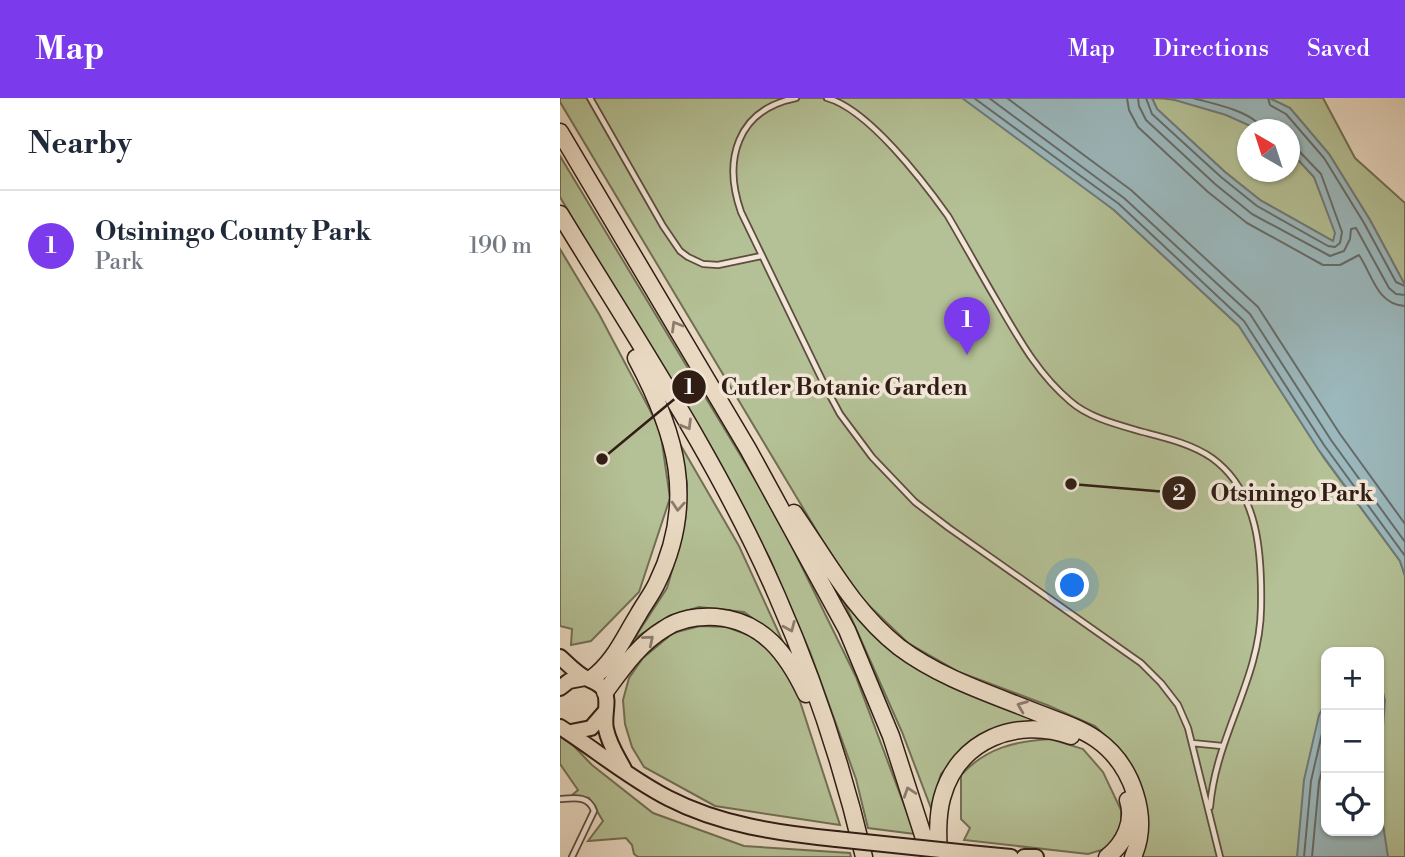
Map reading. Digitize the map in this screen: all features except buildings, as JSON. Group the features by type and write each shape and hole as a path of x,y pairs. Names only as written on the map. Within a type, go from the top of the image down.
{"highway":[{"path":"560,132 748,449 820,578 862,663 891,736 930,857"},
{"path":"560,214 701,448 733,506 787,619 803,657 833,747 864,857"},
{"path":"588,679 614,658 657,584 677,521 680,489 673,441 649,384 611,312 589,261"},
{"path":"748,449 840,582 863,612 896,645 921,663 959,681 1078,729 1111,751 1127,774 1138,801 1139,843 1133,857"},
{"path":"605,692 636,652 663,629 691,617 727,618 760,631 787,659 833,747"},
{"path":"939,857 939,811 953,772 974,749 986,741 1013,731 1041,728 1055,730 1083,741 1101,755 1123,786 1130,806 1129,826 1121,844 1107,857"}],"main road":[{"path":"560,657 605,692 607,703 604,713 591,728 566,729"},
{"path":"560,688 569,681 588,679"},
{"path":"604,713 609,740 625,771"},
{"path":"566,729 618,769 667,798 726,821 773,832 1011,857"},
{"path":"1024,857 1036,857"}],"lane":[{"path":"590,98 680,251 703,264 718,265 761,256"},
{"path":"796,98 785,100 757,116 742,134 735,151 732,175 734,192 761,256 840,414 872,457 915,502 1141,663 1161,682 1178,705 1192,743 1220,857"},
{"path":"827,98 847,106 866,121 936,199 1019,339 1052,385 1084,411 1191,447 1211,458 1224,468 1241,489 1250,506 1257,539 1260,630 1251,671 1212,779 1210,811"},
{"path":"1192,743 1222,746"},
{"path":"560,799 583,798 594,811 572,857"}],"green space":[{"path":"560,98 971,98 1114,210 1239,326 1324,458 1400,561 1405,576 1405,857 1139,857 1147,809 1138,777 1117,747 1095,726 959,672 908,643 858,595 821,538"},
{"path":"1152,98 1178,101 1237,119 1237,182 1225,172 1157,109"},
{"path":"1269,98 1323,98 1355,158 1405,203 1405,285 1370,220 1329,154 1290,108"},
{"path":"560,156 777,516 856,677 915,834 868,828 856,779 810,652 769,557 560,197"},
{"path":"1300,162 1314,177 1336,233 1333,241 1260,200 1238,182 1300,182"},
{"path":"560,249 599,314 660,429 670,498 639,592 591,641 571,645 572,629 560,626"},
{"path":"680,444 739,546 782,640 744,612 699,607 669,616 634,639 667,588 682,536 687,485"},
{"path":"841,595 895,654 931,676 1044,722 971,743 941,774 931,808 902,732"},
{"path":"700,626 727,627 751,636 774,654 796,689 840,825 715,806 644,767 632,747 625,724 623,700 629,678 643,658 673,633"},
{"path":"560,736 567,739 592,765 653,813 744,846 850,853 851,857 638,857 626,838 588,841 603,821 589,798 571,796 578,790 560,764"},
{"path":"1051,739 1083,749 1103,772 1121,810 1121,834 1108,848 1088,854 964,840 970,828 961,819 961,775 991,752 1013,744"}],"water":[{"path":"962,98 1152,98 1157,109 1237,182 1260,200 1333,241 1335,233 1314,177 1300,162 1300,120 1329,154 1370,220 1405,285 1405,576 1400,561 1318,449 1239,326 1114,210"},
{"path":"1168,98 1269,98 1290,108 1299,119 1237,120"},
{"path":"1321,711 1321,836 1384,836 1384,831 1388,857 1297,857 1304,780"}],"place":[{"name":"Otsiningo County Park","path":"967,355"},
{"name":"Cutler Botanic Garden","path":"602,459"},
{"name":"Otsiningo Park","path":"1071,484"}]}
